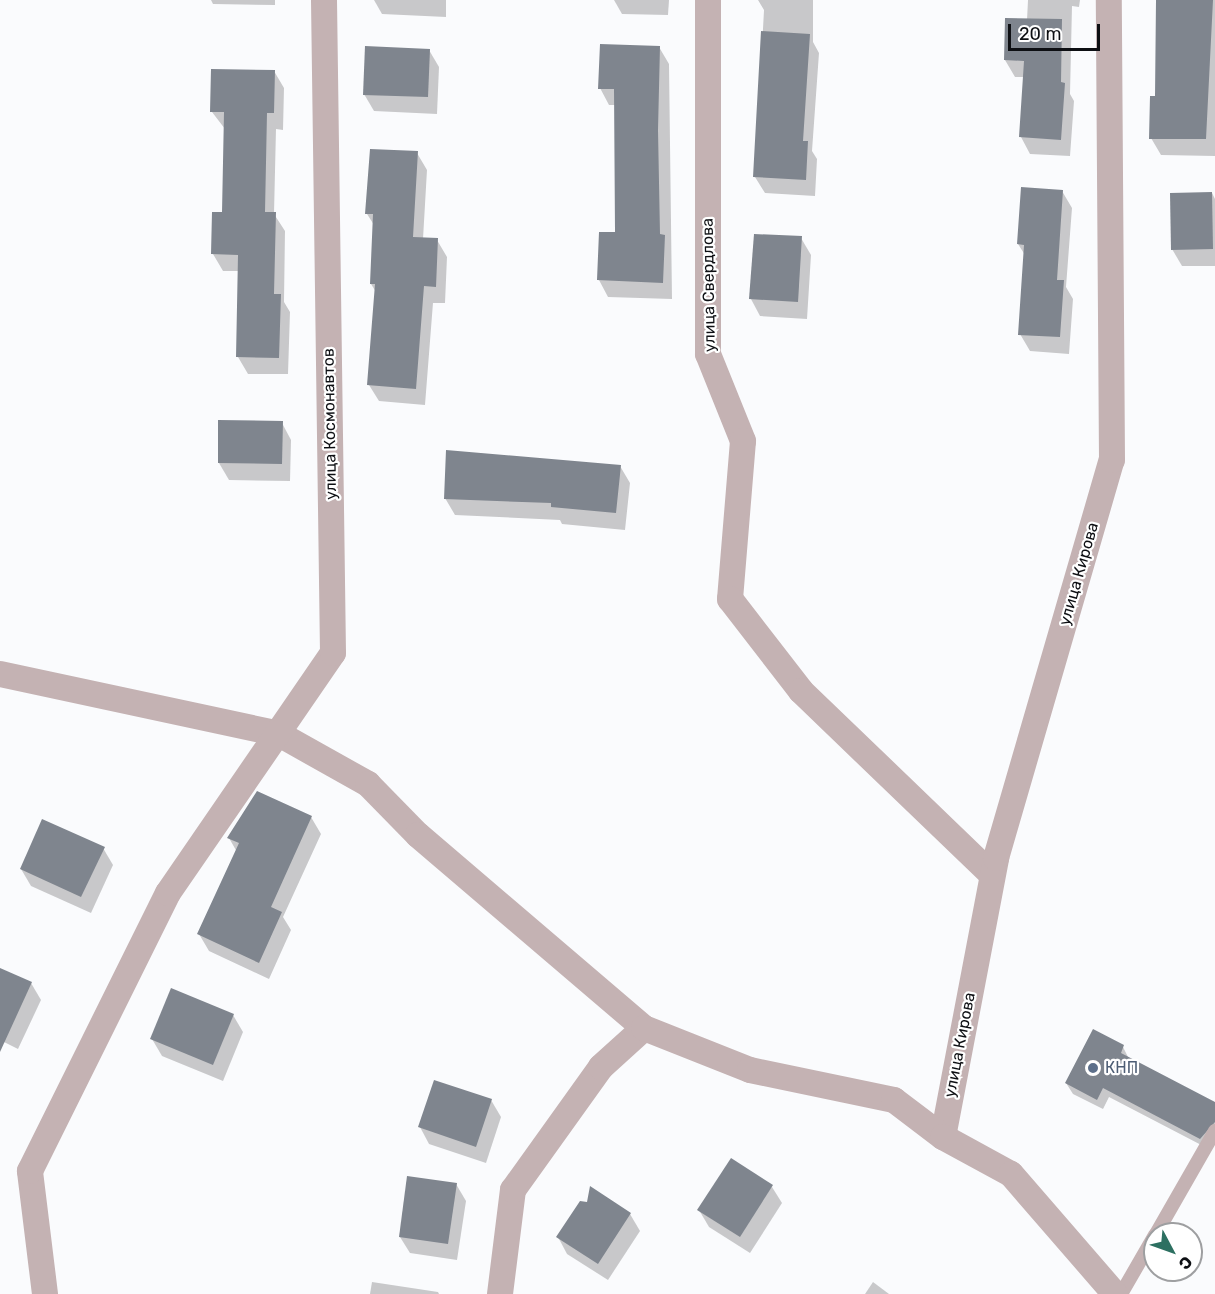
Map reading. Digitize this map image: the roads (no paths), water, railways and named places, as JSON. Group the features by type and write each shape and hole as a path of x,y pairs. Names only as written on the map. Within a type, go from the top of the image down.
{"street":[{"name":"улица Космонавтов","path":"45,1294 30,1171 168,893 333,653 324,0"},
{"name":"улица Свердлова","path":"708,0 708,354 743,441 730,599 801,691 992,876"},
{"name":"улица Кирова","path":"943,1137 992,876 1112,460 1109,0"},
{"path":"0,674 279,734 368,784 418,835 644,1028 750,1071 894,1100 943,1137 1011,1174 1114,1294"},
{"path":"500,1294 513,1190 601,1067 644,1028"}],"lane":[{"path":"1162,1222 1215,1131"},
{"path":"1121,1294 1143,1256"}],"place":[{"name":"КНП","path":"1093,1068"}]}
